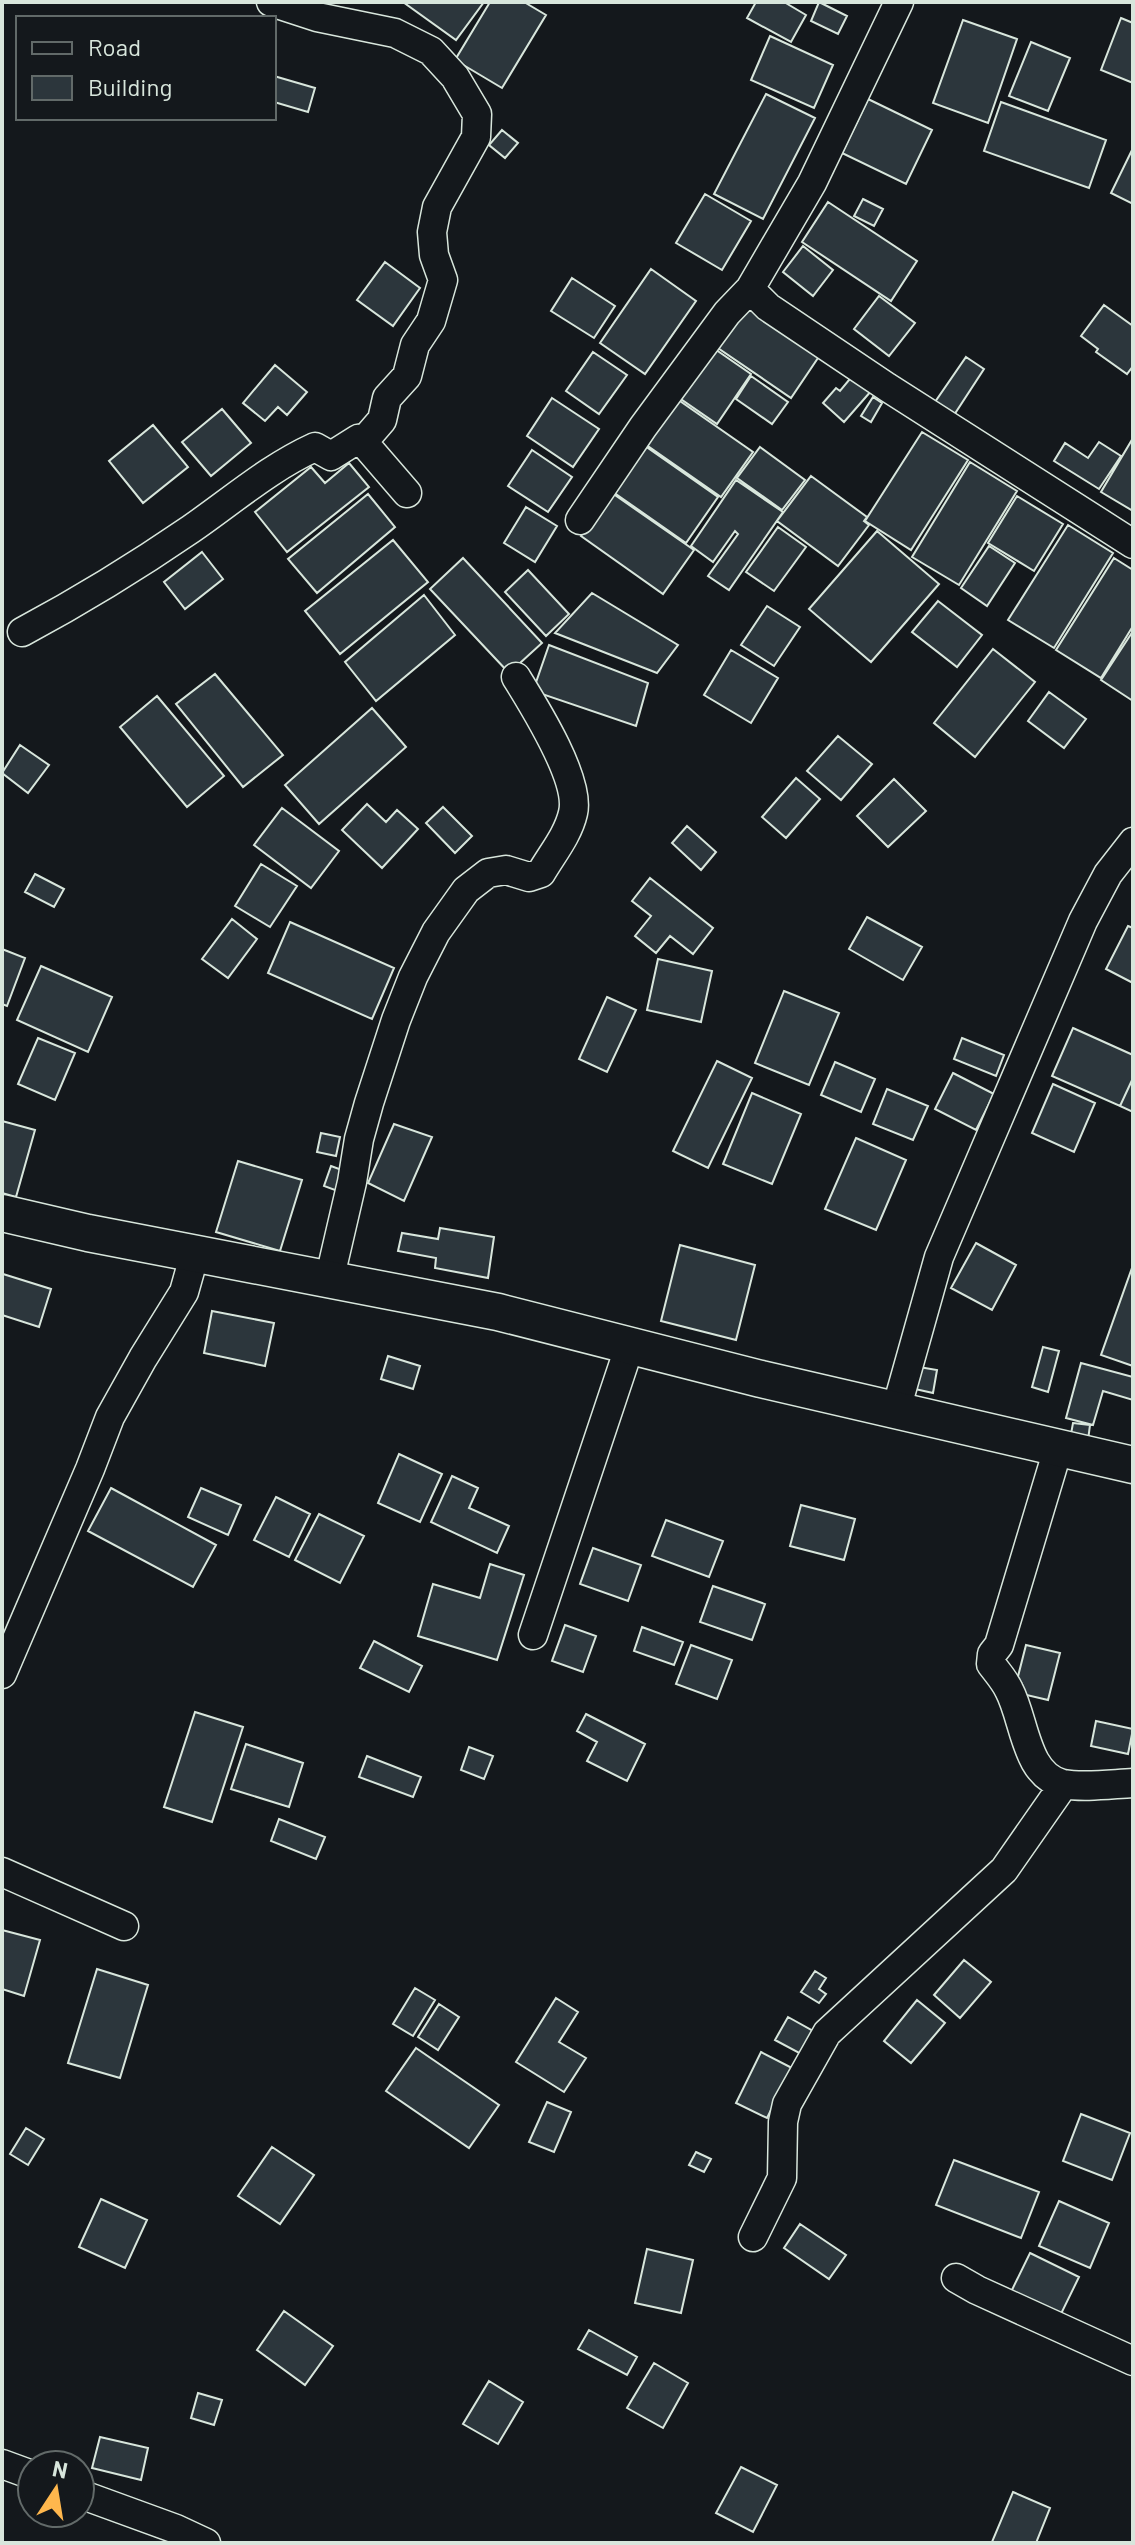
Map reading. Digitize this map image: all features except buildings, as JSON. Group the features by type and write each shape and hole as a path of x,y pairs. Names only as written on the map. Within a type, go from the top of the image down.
{"street":[{"path":"271,2 317,17 395,33 431,51 455,77 477,114 476,137 437,207 432,232 434,255 443,280 431,321 415,345 407,376 387,398 382,420 363,442"},
{"path":"580,520 718,325 750,289 812,183 899,2"},
{"path":"750,289 768,307 887,387 1133,544"},
{"path":"22,632 70,607 190,530 284,462 315,447 331,456 358,439 407,493"},
{"path":"329,1281 369,1103 396,1020 436,932 466,890 488,873 506,870 529,877 541,873 567,830 573,812 575,799 564,767 542,720 516,677"},
{"path":"896,1410 939,1257 1083,921 1108,874 1133,842"},
{"path":"2,1213 329,1281 498,1312 1133,1465"},
{"path":"2,1674 90,1469 98,1443 143,1358 184,1292 195,1253"},
{"path":"533,1635 630,1345"},
{"path":"1058,1449 1027,1557 991,1664 1009,1689 1038,1769 1064,1784 1133,1783"},
{"path":"753,2237 782,2178 783,2122 787,2104 827,2033 1004,1870 1064,1784"},
{"path":"2,1872 124,1926"},
{"path":"956,2278 1133,2361"},
{"path":"96,2500 206,2543"}]}
